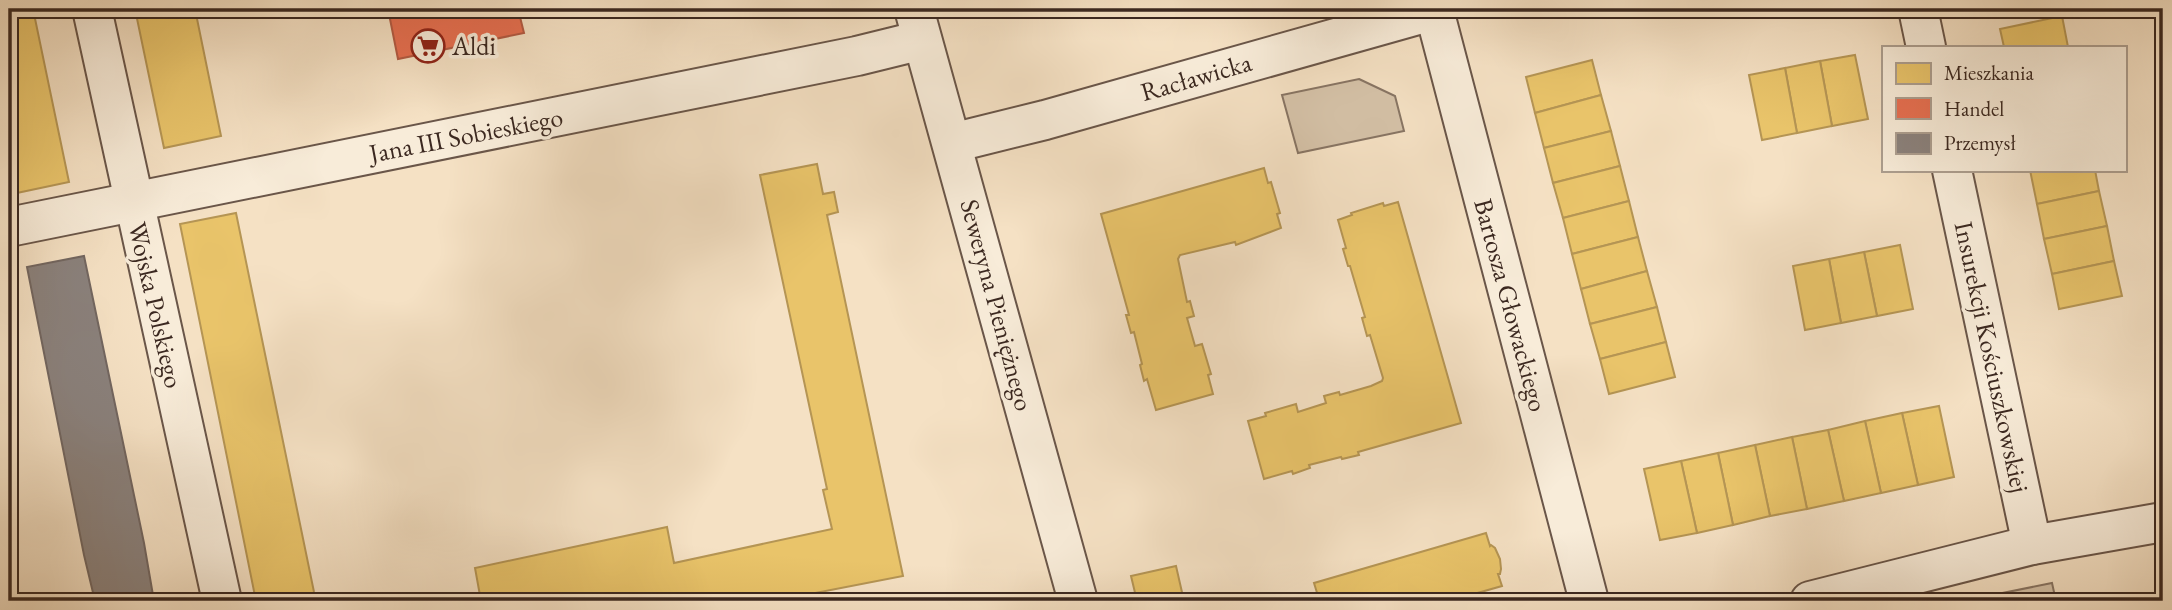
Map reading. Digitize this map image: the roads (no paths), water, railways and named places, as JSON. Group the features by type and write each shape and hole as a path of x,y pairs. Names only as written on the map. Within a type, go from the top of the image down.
{"street":[{"name":"Wojska Polskiego","path":"92,9 222,601"},
{"name":"Racławicka","path":"952,143 1058,116 1436,9"},
{"name":"Bartosza Głowackiego","path":"1436,9 1589,601"},
{"path":"1918,9 1926,46"},
{"name":"Jana III Sobieskiego","path":"9,228 857,56 918,24"},
{"name":"Seweryna Pieniężnego","path":"918,24 1078,601"},
{"name":"Insurekcji Kościuszkowskiej","path":"1952,172 2032,545"},
{"path":"1810,601 2032,545 2163,522"}],"place":[{"name":"Aldi","path":"428,46"}]}
